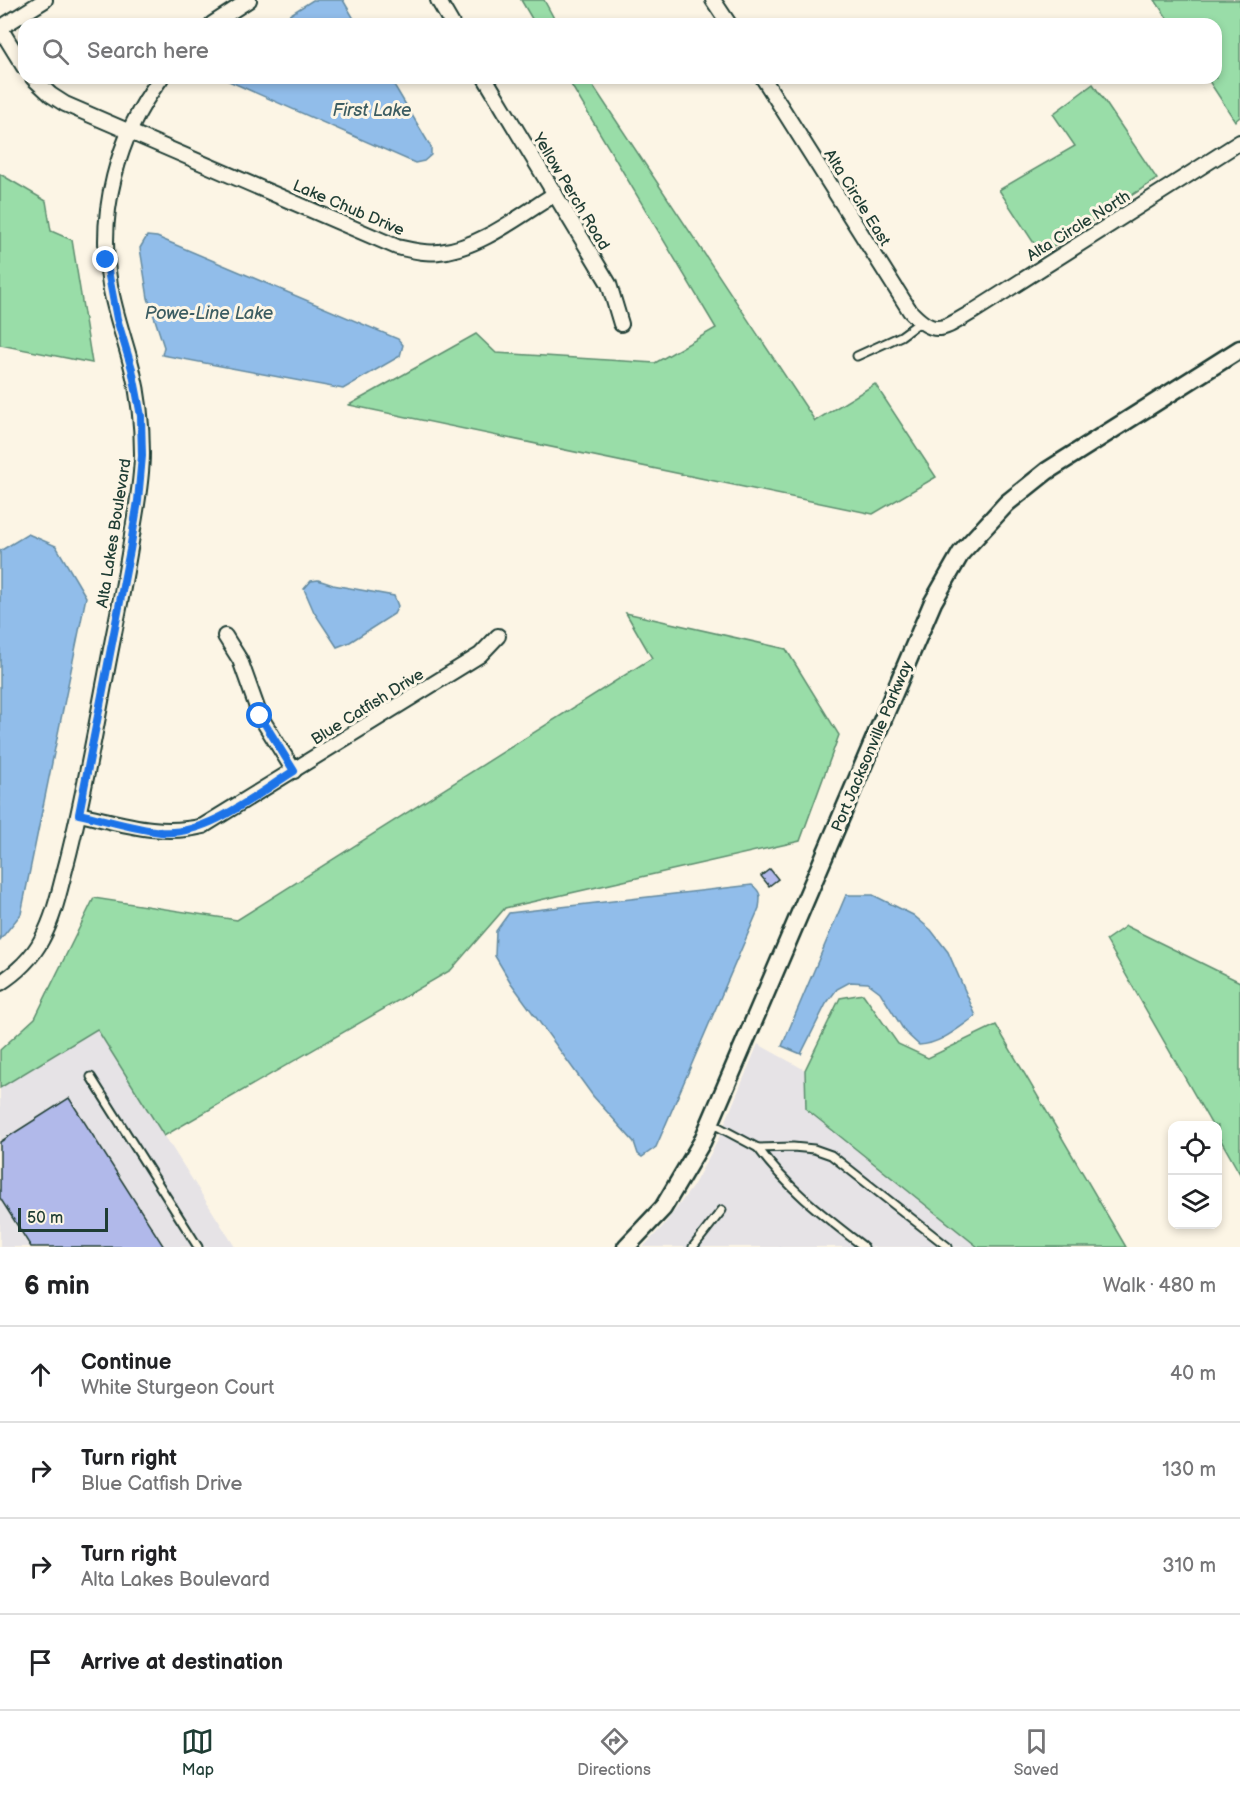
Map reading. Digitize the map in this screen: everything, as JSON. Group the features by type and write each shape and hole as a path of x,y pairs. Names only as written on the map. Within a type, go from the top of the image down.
{"street":[{"path":"18,57 0,28 45,0"},
{"path":"221,18 249,0"},
{"path":"438,0 448,18"},
{"path":"713,0 725,18"},
{"name":"Lake Chub Drive","path":"39,84 65,104 398,247 438,253 459,248 478,240 555,195"},
{"name":"Alta Lakes Boulevard","path":"0,983 26,961 41,941 53,914 79,814 130,550 142,456 141,416 134,378 117,319 106,260 105,234 109,198 129,130 157,84"},
{"name":"Yellow Perch Road","path":"488,84 609,284 621,324"},
{"name":"Alta Circle East","path":"767,84 910,311 926,325"},
{"name":"Alta Circle North","path":"926,325 943,328 974,311 1240,142"},
{"name":"Port Jacksonville Parkway","path":"626,1247 663,1208 702,1142 933,602 962,553 1007,503 1047,471 1240,349"},
{"path":"225,636 240,660 260,716 294,771"},
{"name":"Blue Catfish Drive","path":"79,814 160,832 188,830 203,826 480,655 498,636"}],"lane":[{"path":"857,356 926,325"},
{"path":"91,1077 198,1247"},
{"path":"710,1123 758,1148 776,1172 805,1201 864,1247"},
{"path":"758,1148 814,1149 831,1155 948,1247"},
{"path":"693,1247 722,1210"}],"shaded area":[{"path":"97,1029 235,1247 0,1247 0,1088"},
{"path":"758,1044 805,1070 806,1109 978,1247 643,1247 663,1226 693,1186 717,1142"}],"green space":[{"path":"521,0 544,0 554,18 532,18"},
{"path":"1155,0 1240,0 1240,117 1235,121 1211,84 1222,84 1222,18 1167,18"},
{"path":"571,84 592,84 815,421 875,384 936,477 873,514 349,405 476,334 496,353 655,363 716,328"},
{"path":"1093,84 1157,179 1041,254 999,190 1075,146 1053,114"},
{"path":"0,174 46,201 51,231 72,240 92,363 0,345"},
{"path":"626,613 786,649 839,735 800,841 505,908 451,970 164,1136 97,1029 0,1088 0,1050 35,1018 94,898 237,920 652,658"},
{"path":"1126,926 1240,982 1240,1174 1222,1142 1222,1121 1210,1121 1106,940"},
{"path":"863,994 898,1044 928,1058 996,1025 1126,1247 978,1247 806,1109 805,1070 840,998"}],"water":[{"path":"313,0 343,0 354,18 284,18"},
{"name":"First Lake","path":"236,84 394,84 431,147 431,155 424,161 415,163"},
{"name":"Powe-Line Lake","path":"147,236 157,237 398,339 403,345 400,356 343,389 162,355 164,347 148,298 140,248"},
{"path":"28,534 56,546 86,597 21,914 0,940 0,551"},
{"path":"318,580 333,585 394,596 398,606 394,614 350,642 337,647 314,612 304,589 311,581"},
{"path":"752,885 760,895 759,908 656,1147 642,1157 638,1154 634,1142 593,1096 511,983 495,956 496,931 509,913"},
{"path":"846,895 873,895 913,915 931,930 948,952 976,1016 942,1039 919,1045 905,1032 880,992 868,983 850,982 837,989 826,1004 801,1054 782,1046"}],"building":[{"path":"770,869 778,879 769,886 761,876"},
{"path":"69,1098 164,1247 31,1247 0,1198 0,1142"}],"route":[{"path":"106,260 117,319 132,369 141,416 142,456 130,550 79,814 160,832 188,830 219,818 294,771 260,716"}]}
